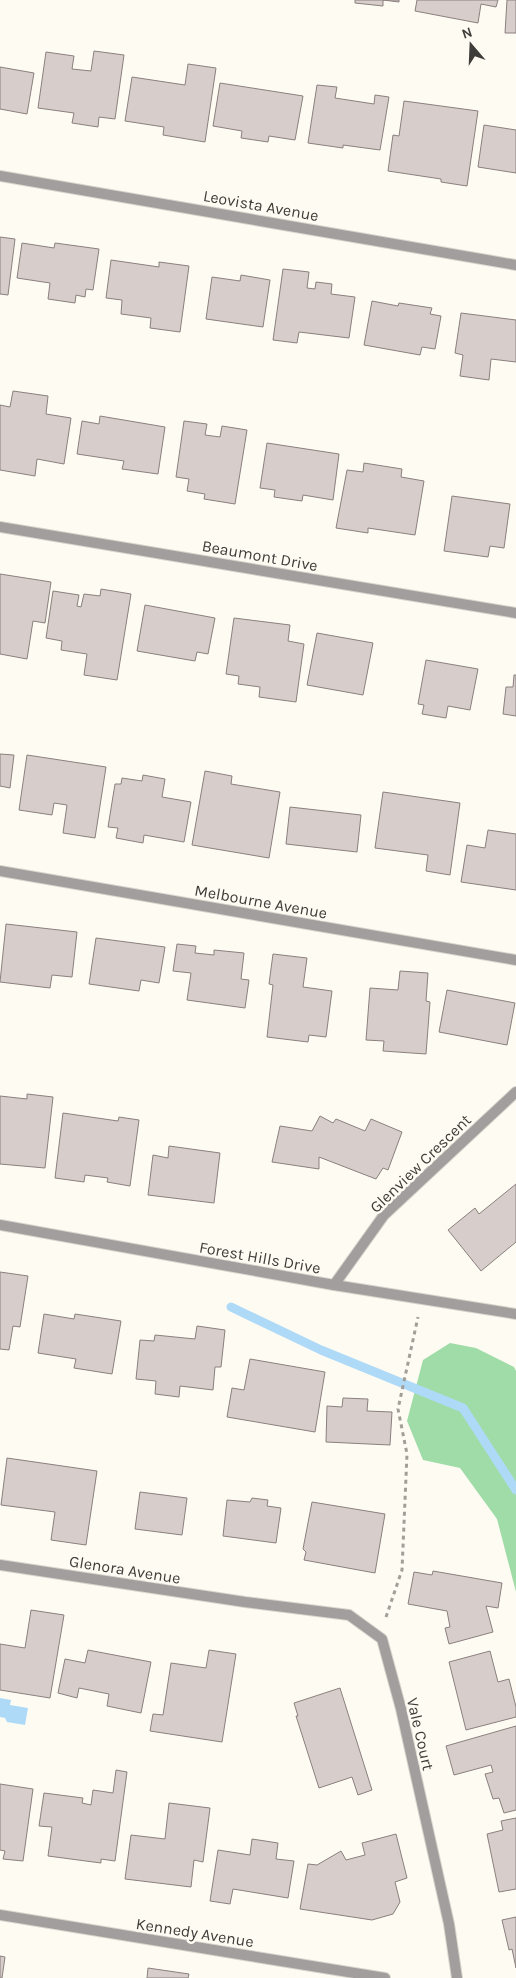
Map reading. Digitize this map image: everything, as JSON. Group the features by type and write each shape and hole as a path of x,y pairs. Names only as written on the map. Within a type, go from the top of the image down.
{"street":[{"name":"Leovista Avenue","path":"0,176 516,265"},
{"name":"Beaumont Drive","path":"0,527 516,613"},
{"name":"Melbourne Avenue","path":"0,871 516,960"},
{"name":"Glenview Crescent","path":"334,1285 384,1215 516,1092"},
{"name":"Forest Hills Drive","path":"0,1225 334,1285 516,1314"},
{"name":"Glenora Avenue","path":"0,1565 245,1602 349,1615 382,1639"},
{"name":"Vale Court","path":"382,1639 401,1709 449,1924 457,1978"},
{"name":"Kennedy Avenue","path":"0,1915 385,1978"}],"path":[{"path":"382,1639 387,1614 402,1570 407,1454 398,1408 422,1299"}],"green space":[{"path":"450,1343 476,1348 514,1367 516,1371 516,1592 497,1519 460,1468 423,1460 407,1421 423,1360"}],"water":[{"path":"0,1698 11,1700 10,1705 28,1708 25,1725 7,1722 5,1718 0,1717"}],"building":[{"path":"355,0 383,0 383,6 355,3"},
{"path":"383,0 399,0 399,2"},
{"path":"417,0 498,0 496,7 481,4 478,23 415,11"},
{"path":"507,0 516,0 516,33 505,33"},
{"path":"94,51 124,55 115,119 99,117 98,127 72,123 74,113 38,108 46,52 74,56 72,69 91,71"},
{"path":"188,64 216,68 205,142 163,135 164,127 125,121 132,77 185,85"},
{"path":"0,67 34,73 27,114 0,109"},
{"path":"220,83 303,96 295,140 269,136 268,142 241,138 242,131 213,126"},
{"path":"317,85 337,87 335,98 374,104 375,95 389,97 380,150 343,145 343,148 308,143"},
{"path":"404,101 478,111 467,186 441,182 441,179 388,171 393,135 399,136"},
{"path":"484,125 516,130 516,173 478,167"},
{"path":"0,237 15,239 8,295 0,294"},
{"path":"22,243 54,248 55,243 99,249 93,290 86,289 85,297 76,295 75,303 48,299 50,283 17,278"},
{"path":"111,260 159,267 159,262 189,266 180,332 150,328 151,318 121,314 122,300 106,298"},
{"path":"283,269 309,272 307,288 315,289 316,282 332,284 331,294 355,297 349,338 299,332 297,343 273,340"},
{"path":"241,275 270,280 263,327 206,319 212,277 240,281"},
{"path":"372,301 398,306 399,303 432,308 430,314 441,316 435,349 422,347 420,355 364,345"},
{"path":"461,313 516,320 516,362 491,359 489,380 460,376 463,355 455,353"},
{"path":"13,391 48,396 46,414 71,418 64,464 37,459 35,476 0,470 0,405 10,407"},
{"path":"100,416 165,427 158,474 122,469 124,461 77,454 82,421 99,424"},
{"path":"184,421 207,424 205,435 220,437 222,426 247,430 235,504 204,499 205,494 187,491 189,479 176,477"},
{"path":"267,443 339,454 333,500 303,495 302,501 274,497 275,490 260,488"},
{"path":"364,463 402,469 401,477 424,481 415,535 368,528 368,533 336,528 347,470 363,472"},
{"path":"452,496 510,504 504,548 490,546 488,557 444,551"},
{"path":"0,574 51,582 45,623 33,621 27,659 0,654"},
{"path":"101,589 131,594 117,680 84,675 87,654 61,650 62,641 46,638 53,591 79,595 77,606 81,607 84,594 100,596"},
{"path":"145,605 215,618 208,654 197,652 195,661 137,651"},
{"path":"234,618 290,625 288,641 304,644 296,702 259,697 260,687 238,684 239,676 226,674"},
{"path":"317,633 373,643 363,695 307,685"},
{"path":"426,660 478,669 470,710 448,706 446,718 422,714 424,705 418,704"},
{"path":"514,675 516,675 516,716 503,714 506,687 513,687"},
{"path":"0,754 14,755 10,788 0,786"},
{"path":"27,755 106,767 95,838 63,833 67,805 54,803 52,815 19,810"},
{"path":"205,771 232,776 231,784 280,792 269,858 192,845"},
{"path":"143,775 165,779 162,797 191,802 184,842 144,835 143,843 116,838 118,828 108,827 115,784 121,784 122,778 142,781"},
{"path":"383,792 460,803 450,875 426,871 428,855 375,848"},
{"path":"290,807 361,815 357,852 286,844"},
{"path":"488,830 516,834 516,890 461,882 467,845 485,848"},
{"path":"6,924 77,932 72,977 52,975 50,988 0,982"},
{"path":"96,938 165,947 159,983 141,980 139,991 89,984"},
{"path":"177,944 196,946 195,953 214,955 214,950 244,953 241,979 249,980 245,1008 187,1000 191,973 173,971"},
{"path":"273,954 307,958 303,987 332,991 326,1037 309,1035 308,1042 267,1037 273,985 269,984"},
{"path":"400,971 428,973 426,1001 430,1002 426,1054 383,1051 384,1041 366,1040 370,988 398,990"},
{"path":"447,990 515,1003 507,1045 439,1032"},
{"path":"27,1094 53,1097 45,1168 0,1164 0,1096 27,1099"},
{"path":"63,1113 118,1121 119,1117 139,1120 130,1186 107,1182 108,1178 85,1175 84,1182 55,1178"},
{"path":"320,1116 333,1123 336,1119 365,1131 371,1119 402,1132 388,1170 383,1168 376,1179 319,1157 319,1169 272,1162 280,1126 312,1131"},
{"path":"169,1146 220,1153 214,1203 148,1195 153,1155 168,1158"},
{"path":"516,1184 516,1242 481,1271 448,1230 475,1208 479,1214"},
{"path":"0,1272 28,1276 20,1327 13,1326 9,1350 0,1349"},
{"path":"44,1314 74,1319 75,1314 121,1321 112,1374 74,1368 76,1359 38,1353"},
{"path":"197,1326 225,1330 221,1367 215,1367 213,1390 180,1386 179,1397 155,1394 156,1381 136,1379 140,1340 154,1341 155,1335 195,1339"},
{"path":"250,1359 325,1372 315,1432 227,1417 232,1388 244,1390"},
{"path":"343,1398 368,1399 367,1411 392,1412 390,1445 326,1442 327,1406 342,1407"},
{"path":"7,1458 97,1471 86,1545 51,1540 55,1512 1,1505"},
{"path":"140,1492 187,1498 182,1535 135,1529"},
{"path":"252,1498 268,1500 267,1506 281,1508 276,1543 223,1536 227,1500 250,1502"},
{"path":"312,1502 385,1514 375,1573 304,1560 306,1552 303,1549"},
{"path":"433,1571 502,1583 498,1608 486,1606 493,1632 449,1644 445,1628 450,1627 447,1611 408,1604 414,1572 432,1575"},
{"path":"31,1610 64,1615 50,1698 0,1690 0,1644 25,1648"},
{"path":"88,1650 151,1662 141,1713 107,1706 109,1694 79,1688 77,1698 58,1693 65,1659 85,1663"},
{"path":"209,1650 236,1654 222,1742 150,1731 153,1714 163,1715 171,1663 206,1668"},
{"path":"490,1651 498,1682 509,1679 516,1707 516,1717 466,1730 449,1662"},
{"path":"340,1688 372,1790 358,1795 352,1777 319,1788 296,1716 298,1716 294,1703"},
{"path":"516,1726 516,1810 504,1813 499,1798 493,1799 485,1774 493,1772 491,1765 454,1775 446,1746"},
{"path":"116,1770 127,1772 115,1861 101,1859 101,1863 48,1856 52,1827 39,1826 44,1793 83,1798 82,1803 91,1805 93,1790 113,1793"},
{"path":"0,1784 33,1789 23,1861 3,1859 5,1851 0,1850"},
{"path":"169,1803 210,1808 203,1862 194,1860 191,1887 125,1879 131,1835 165,1839"},
{"path":"516,1818 516,1889 499,1892 487,1834 503,1830 501,1821"},
{"path":"396,1834 407,1878 395,1882 400,1902 393,1914 372,1920 300,1909 308,1864 317,1865 341,1851 346,1860 365,1855 362,1843"},
{"path":"252,1839 278,1843 276,1859 294,1861 288,1898 233,1889 230,1904 210,1901 218,1850 250,1855"},
{"path":"516,1917 516,1968 512,1949 509,1950 502,1920"},
{"path":"0,1956 5,1957 2,1978 0,1978"},
{"path":"148,1968 189,1974 188,1978 147,1978"}],"waterway":[{"path":"231,1307 321,1350 463,1408 516,1490"}]}
